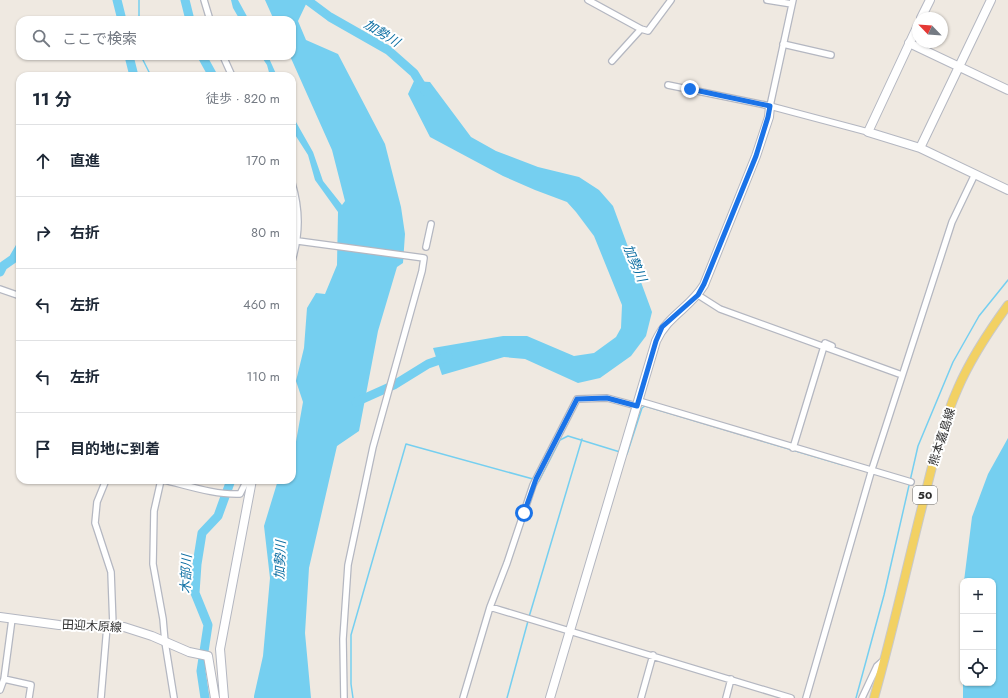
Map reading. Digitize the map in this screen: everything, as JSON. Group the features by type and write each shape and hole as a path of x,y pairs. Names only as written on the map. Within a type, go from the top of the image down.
{"main road":[{"name":"熊本嘉島線","path":"874,698 885,659 936,448 957,390 969,365 986,336 1008,305"}],"street":[{"path":"204,0 209,16"},
{"path":"588,0 641,29 648,31 671,0"},
{"path":"550,698 656,341 662,327 698,295 728,228 756,156 768,117 792,2 767,0"},
{"path":"924,12 930,0"},
{"path":"920,148 991,0"},
{"path":"612,61 641,29"},
{"path":"868,132 912,38"},
{"path":"784,44 831,55"},
{"path":"909,44 1008,90"},
{"path":"225,60 230,72"},
{"path":"668,85 770,106 868,132 920,148 1008,190"},
{"path":"806,698 872,469 902,375 952,222 975,174"},
{"path":"296,200 299,212 298,241 296,248"},
{"path":"426,247 431,224"},
{"path":"298,241 424,258 422,272 373,447 348,565 343,639 344,698"},
{"path":"0,289 16,295"},
{"path":"698,295 720,309 824,346"},
{"path":"793,448 825,343 902,375"},
{"path":"462,698 490,607 507,564 533,485 577,399 607,398 638,403 793,448 872,469 911,482"},
{"path":"100,698 110,626 111,572 95,523 97,502 104,484"},
{"path":"160,484 154,511 153,564 163,619 174,698"},
{"path":"181,484 215,492 240,494 245,484"},
{"path":"224,698 220,649 251,484"},
{"path":"490,607 653,655 791,698"},
{"name":"田迎木原線","path":"0,617 59,625 110,626 136,630 189,652 206,654 210,664 215,698"},
{"path":"0,690 4,679 12,619"},
{"path":"641,698 653,655"},
{"path":"862,698 877,666 885,659"},
{"path":"4,679 30,686 29,698"},
{"path":"726,698 731,679"}],"water":[{"path":"231,0 238,0 247,16 238,16 233,8"},
{"path":"265,0 308,0 298,21 306,40 338,54 385,144 401,207 405,234 403,263 397,267 378,331 359,431 337,446 309,568 305,633 311,698 254,698 263,656 270,578 264,526 277,484 296,484 296,442 303,402 296,381 304,348 307,308 316,293 325,294 337,265 338,212 315,180 308,155 296,136 296,122 313,152 323,181 342,205 345,201 332,150 292,60 296,60 296,16 272,16"},
{"path":"264,60 270,60 275,72 269,72"},
{"path":"414,81 430,82 471,137 496,151 538,167 579,177 599,190 613,206 652,312 646,336 631,356 600,378 578,383 525,359 504,357 442,375 433,348 503,336 527,336 574,356 594,353 616,337 621,328 622,305 594,236 567,202 503,176 430,137 408,94"},
{"path":"1008,438 1008,698 963,698 963,686 996,686 996,578 964,578 972,517 988,474"}],"waterway":[{"path":"117,0 121,16"},
{"path":"139,0 139,16"},
{"name":"木部川","path":"185,0 189,16"},
{"name":"加勢川","path":"307,0 330,17 388,50 414,73 425,91"},
{"path":"130,60 133,72"},
{"path":"143,60 149,72"},
{"name":"木部川","path":"204,60 211,72"},
{"path":"0,272 3,266 13,259 16,254"},
{"path":"856,698 884,595 918,446 953,362 979,316 1008,280"},
{"name":"加勢川","path":"356,402 394,385 428,364 448,357"},
{"path":"626,453 627,454 642,408 645,406 843,465"},
{"path":"537,480 539,481 560,440 568,436 620,452"},
{"path":"529,617 582,439"},
{"path":"353,698 351,684 351,635 406,444 533,479"},
{"name":"木部川","path":"205,698 201,671 208,625 195,593 197,564 202,533 218,516 230,484"},
{"path":"507,698 528,621"}],"route":[{"path":"524,513 533,485 577,399 607,398 637,406 656,341 662,327 698,295 728,228 756,156 770,106 690,89"}]}
